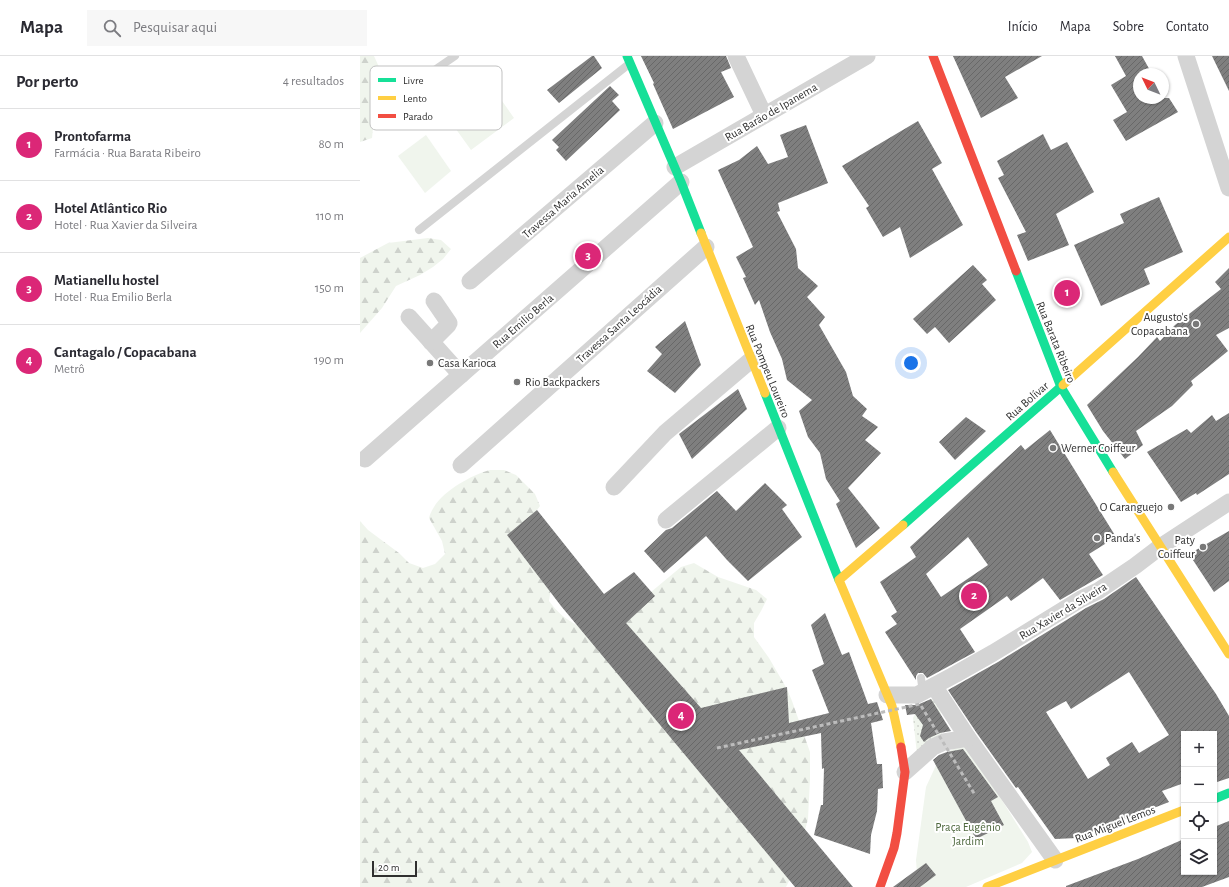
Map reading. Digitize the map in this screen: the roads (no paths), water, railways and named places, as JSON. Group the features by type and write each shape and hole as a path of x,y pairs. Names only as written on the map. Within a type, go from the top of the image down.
{"main road":[{"name":"Rua Barata Ribeiro","path":"933,56 1061,387 1160,547 1229,654"},
{"name":"Rua Pompeu Loureiro","path":"628,60 655,123 665,142 839,580 887,695"},
{"name":"Rua Bolívar","path":"839,580 1061,387 1229,237"},
{"path":"880,887 894,848 905,772 900,735 887,695"},
{"path":"1217,798 1229,793"},
{"name":"Rua Miguel Lemos","path":"1055,860 1181,811"},
{"path":"987,887 1055,860"},
{"path":"884,878 890,887"}],"street":[{"path":"736,56 764,115"},
{"name":"Rua Barão de Ipanema","path":"678,175 764,115 867,56"},
{"path":"1186,56 1229,188"},
{"name":"Travessa Maria Amelia","path":"470,281 655,123"},
{"name":"Rua Emilio Berla","path":"365,459 461,375 678,175"},
{"name":"Travessa Santa Leocádia","path":"461,465 706,246"},
{"path":"431,342 448,325 449,322 434,301"},
{"path":"409,317 461,375"},
{"path":"614,487 665,433 751,360"},
{"path":"666,520 779,430"},
{"name":"Rua Xavier da Silveira","path":"887,695 908,696 993,653 1081,599 1098,591 1160,547 1229,502"},
{"path":"926,686 968,738 1055,860"},
{"path":"905,772 933,747 944,742 968,738"}],"lane":[{"path":"440,66 455,56"},
{"path":"419,230 628,60"},
{"path":"719,487 779,430"}],"railway":[{"path":"717,748 920,704 975,795"}],"place":[{"name":"Matianellu hostel","path":"588,256"},
{"name":"Prontofarma","path":"1067,293"},
{"name":"Augusto's Copacabana","path":"1196,324"},
{"name":"Casa Karioca","path":"430,363"},
{"name":"Rio Backpackers","path":"517,382"},
{"name":"Werner Coiffeur","path":"1053,448"},
{"name":"O Caranguejo","path":"1171,507"},
{"name":"Panda's","path":"1097,538"},
{"name":"Paty Coiffeur","path":"1203,547"},
{"name":"Hotel Atlântico Rio","path":"974,596"},
{"name":"Cantagalo / Copacabana","path":"681,716"}],"park label":[{"name":"Praça Eugênio Jardim","path":"968,834"}]}
